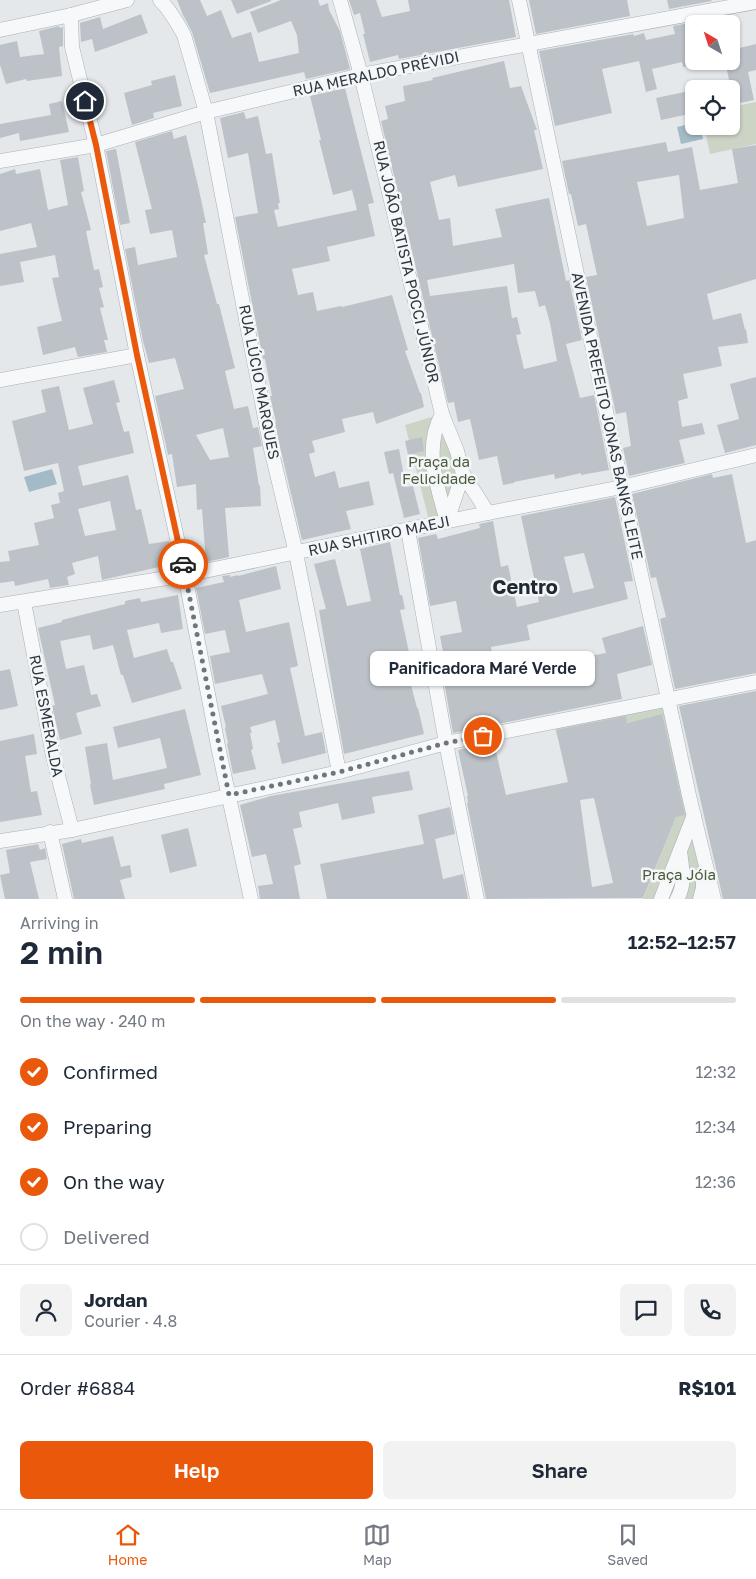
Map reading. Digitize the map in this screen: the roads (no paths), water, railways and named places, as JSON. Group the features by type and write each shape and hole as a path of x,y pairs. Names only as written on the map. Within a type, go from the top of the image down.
{"street":[{"path":"0,30 71,15 127,0"},
{"name":"RUA LÚCIO MARQUES","path":"160,0 167,6 184,35 206,112 271,449 296,553 339,772"},
{"name":"RUA JOÃO BATISTA POCCI JÚNIOR","path":"340,0 361,75 442,414 457,452 463,474 488,513"},
{"name":"AVENIDA PREFEITO JONAS BANKS LEITE","path":"518,0 668,700 714,899"},
{"name":"RUA MERALDO PRÉVIDI","path":"0,161 96,145 206,112 361,75 756,2"},
{"path":"71,15 72,48 96,145 137,355 185,575 251,899"},
{"path":"0,380 137,355"},
{"path":"442,414 434,432 433,454 438,488 448,522"},
{"name":"RUA SHITIRO MAEJI","path":"0,605 185,575 296,553 622,487 756,455"},
{"path":"448,522 463,474"},
{"path":"408,530 446,743 477,899"},
{"name":"RUA ESMERALDA","path":"24,602 53,756 72,830"},
{"path":"0,841 72,830 339,772 446,743 756,682"},
{"path":"661,899 694,815"},
{"name":"AVENIDA PREFEITO JONAS BANKS LEITE","path":"697,831 703,881 700,899"},
{"path":"50,832 65,899"},
{"path":"666,885 676,899 681,892 683,884 680,851"}],"water":[{"path":"685,125 685,135 702,135 703,139 681,144 677,127"},
{"path":"52,469 57,484 29,492 24,477"}],"place":[{"name":"Panificadora Maré Verde","path":"483,736"}],"district":[{"name":"Centro","path":"525,587"}],"park label":[{"name":"Praça da Felicidade","path":"439,470"},
{"name":"Praça Jóia","path":"679,875"}]}
